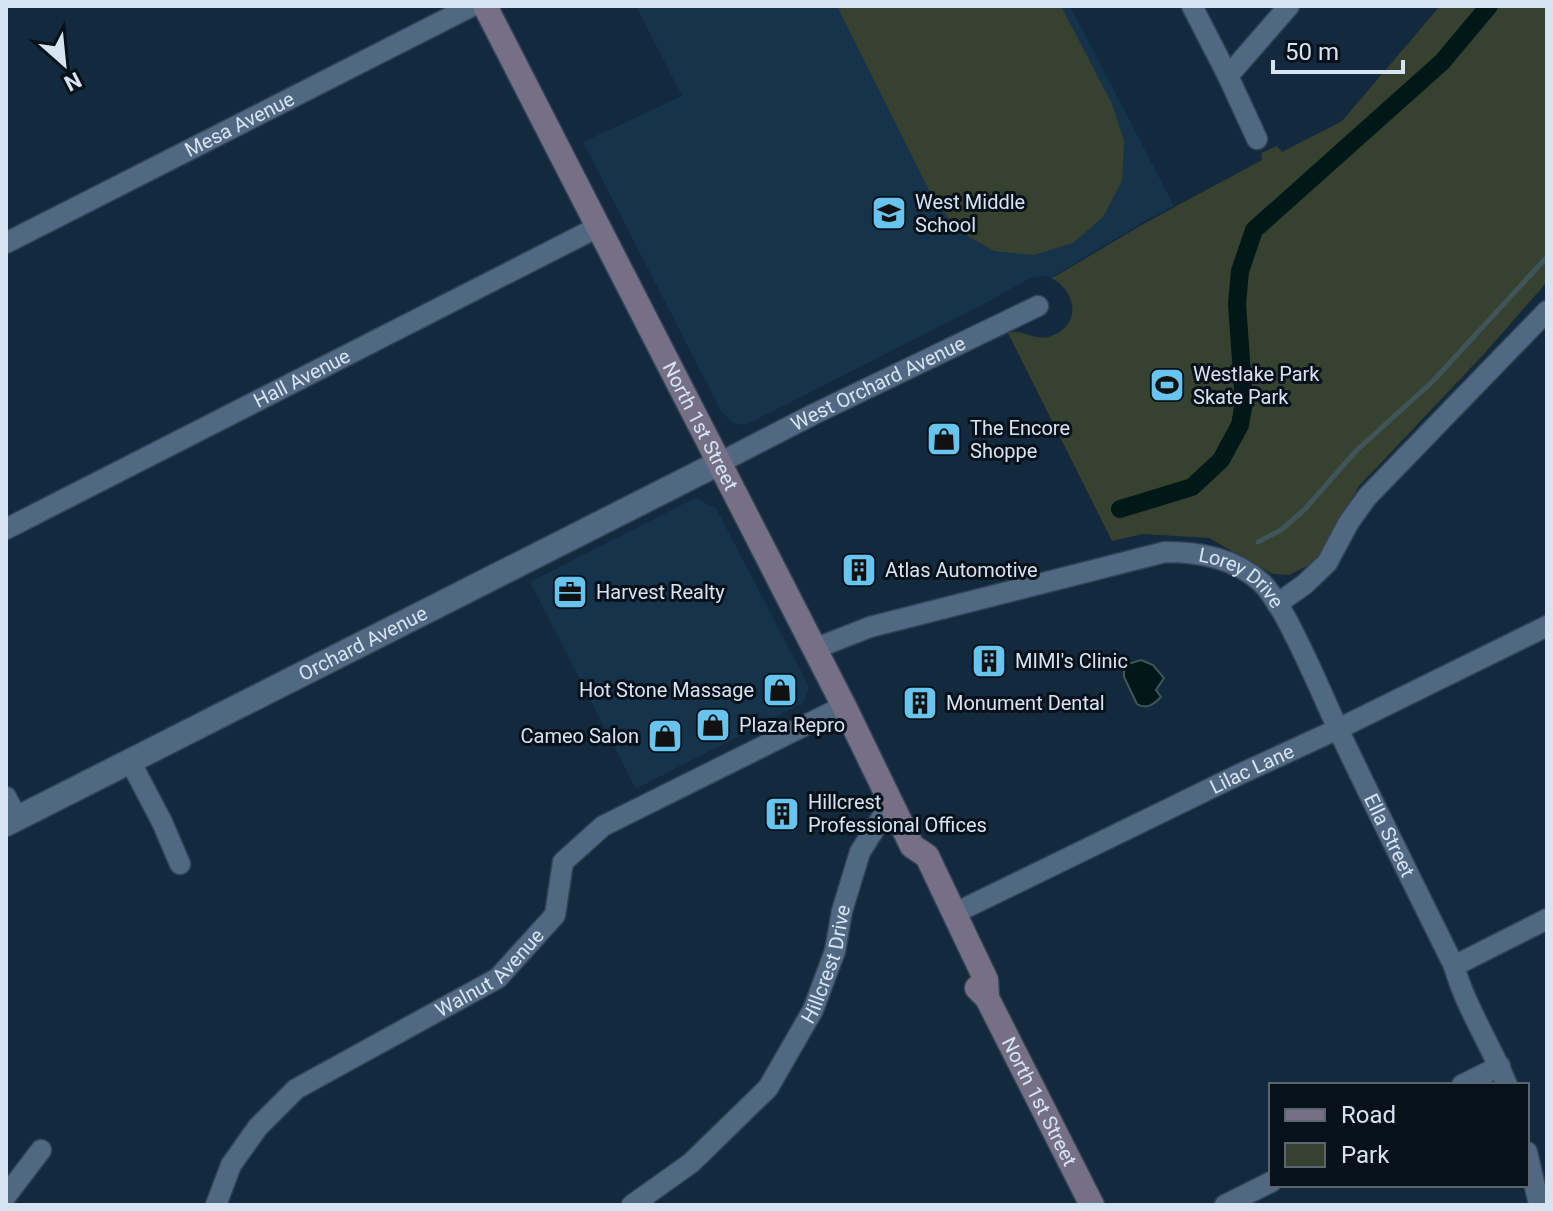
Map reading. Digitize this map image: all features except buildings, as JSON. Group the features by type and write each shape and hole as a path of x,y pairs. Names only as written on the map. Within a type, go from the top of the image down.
{"main road":[{"name":"North 1st Street","path":"485,6 844,706 912,846 911,861 974,986 987,998 1092,1205"},
{"name":"North 1st Street","path":"912,846 927,856 986,980 987,998"}],"street":[{"name":"Mesa Avenue","path":"6,243 472,6"},
{"path":"1192,6 1257,139"},
{"path":"1228,76 1289,6"},
{"name":"Hall Avenue","path":"6,529 598,227"},
{"name":"West Orchard Avenue","path":"719,463 1038,306"},
{"name":"Lorey Drive","path":"814,649 870,627 1165,552 1209,555 1236,566 1262,583 1277,604 1327,563 1349,522 1367,497 1547,311"},
{"name":"Orchard Avenue","path":"10,813 130,761 719,463"},
{"name":"Ella Street","path":"1277,604 1295,635 1504,1076"},
{"name":"Lilac Lane","path":"955,913 1547,626"},
{"name":"Walnut Avenue","path":"216,1205 231,1165 258,1127 296,1089 498,978 555,915 563,862 603,826 844,706"},
{"path":"130,761 180,864"},
{"name":"Hillcrest Drive","path":"632,1205 691,1163 768,1088 813,1010 835,951 842,911 860,852 891,803"},
{"path":"1454,966 1547,919"},
{"path":"1471,1083 1504,1076"},
{"path":"6,1196 41,1150"},
{"path":"1529,1161 1539,1204"},
{"path":"1225,1205 1269,1183"}],"shaded area":[{"name":"West Middle School","path":"636,6 1070,6 1174,206 1059,273 1030,278 746,425 733,423 721,411 583,142 682,96"},
{"path":"695,498 716,508 809,687 803,703 636,789 530,582"},
{"path":"1141,660 1153,665 1164,678 1156,690 1161,697 1147,706 1137,704 1124,677 1128,664"}],"green space":[{"path":"837,6 1061,6 1112,104 1124,141 1122,181 1103,217 1073,243 1034,255 994,251 959,231 934,200"},
{"path":"1440,6 1547,6 1547,282 1484,354 1359,486 1315,562 1289,575 1273,574 1209,538 1143,534 1112,541 1008,333 1045,337 1061,331 1071,316 1071,299 1051,278 1262,160 1261,153 1277,146 1282,152 1342,121"}],"waterway":[{"path":"1120,509 1192,487 1221,460 1240,425 1244,402 1237,304 1240,271 1254,230 1442,62 1489,6"},
{"path":"1258,542 1281,530 1305,509 1356,451 1432,382 1547,257"}],"place":[{"name":"West Middle School","path":"889,213"},
{"name":"Westlake Park Skate Park","path":"1167,385"},
{"name":"The Encore Shoppe","path":"944,439"},
{"name":"Atlas Automotive","path":"859,570"},
{"name":"Harvest Realty","path":"570,592"},
{"name":"MIMI's Clinic","path":"989,661"},
{"name":"Hot Stone Massage","path":"780,690"},
{"name":"Monument Dental","path":"920,703"},
{"name":"Plaza Repro","path":"713,725"},
{"name":"Cameo Salon","path":"665,736"},
{"name":"Hillcrest Professional Offices","path":"782,814"}]}
